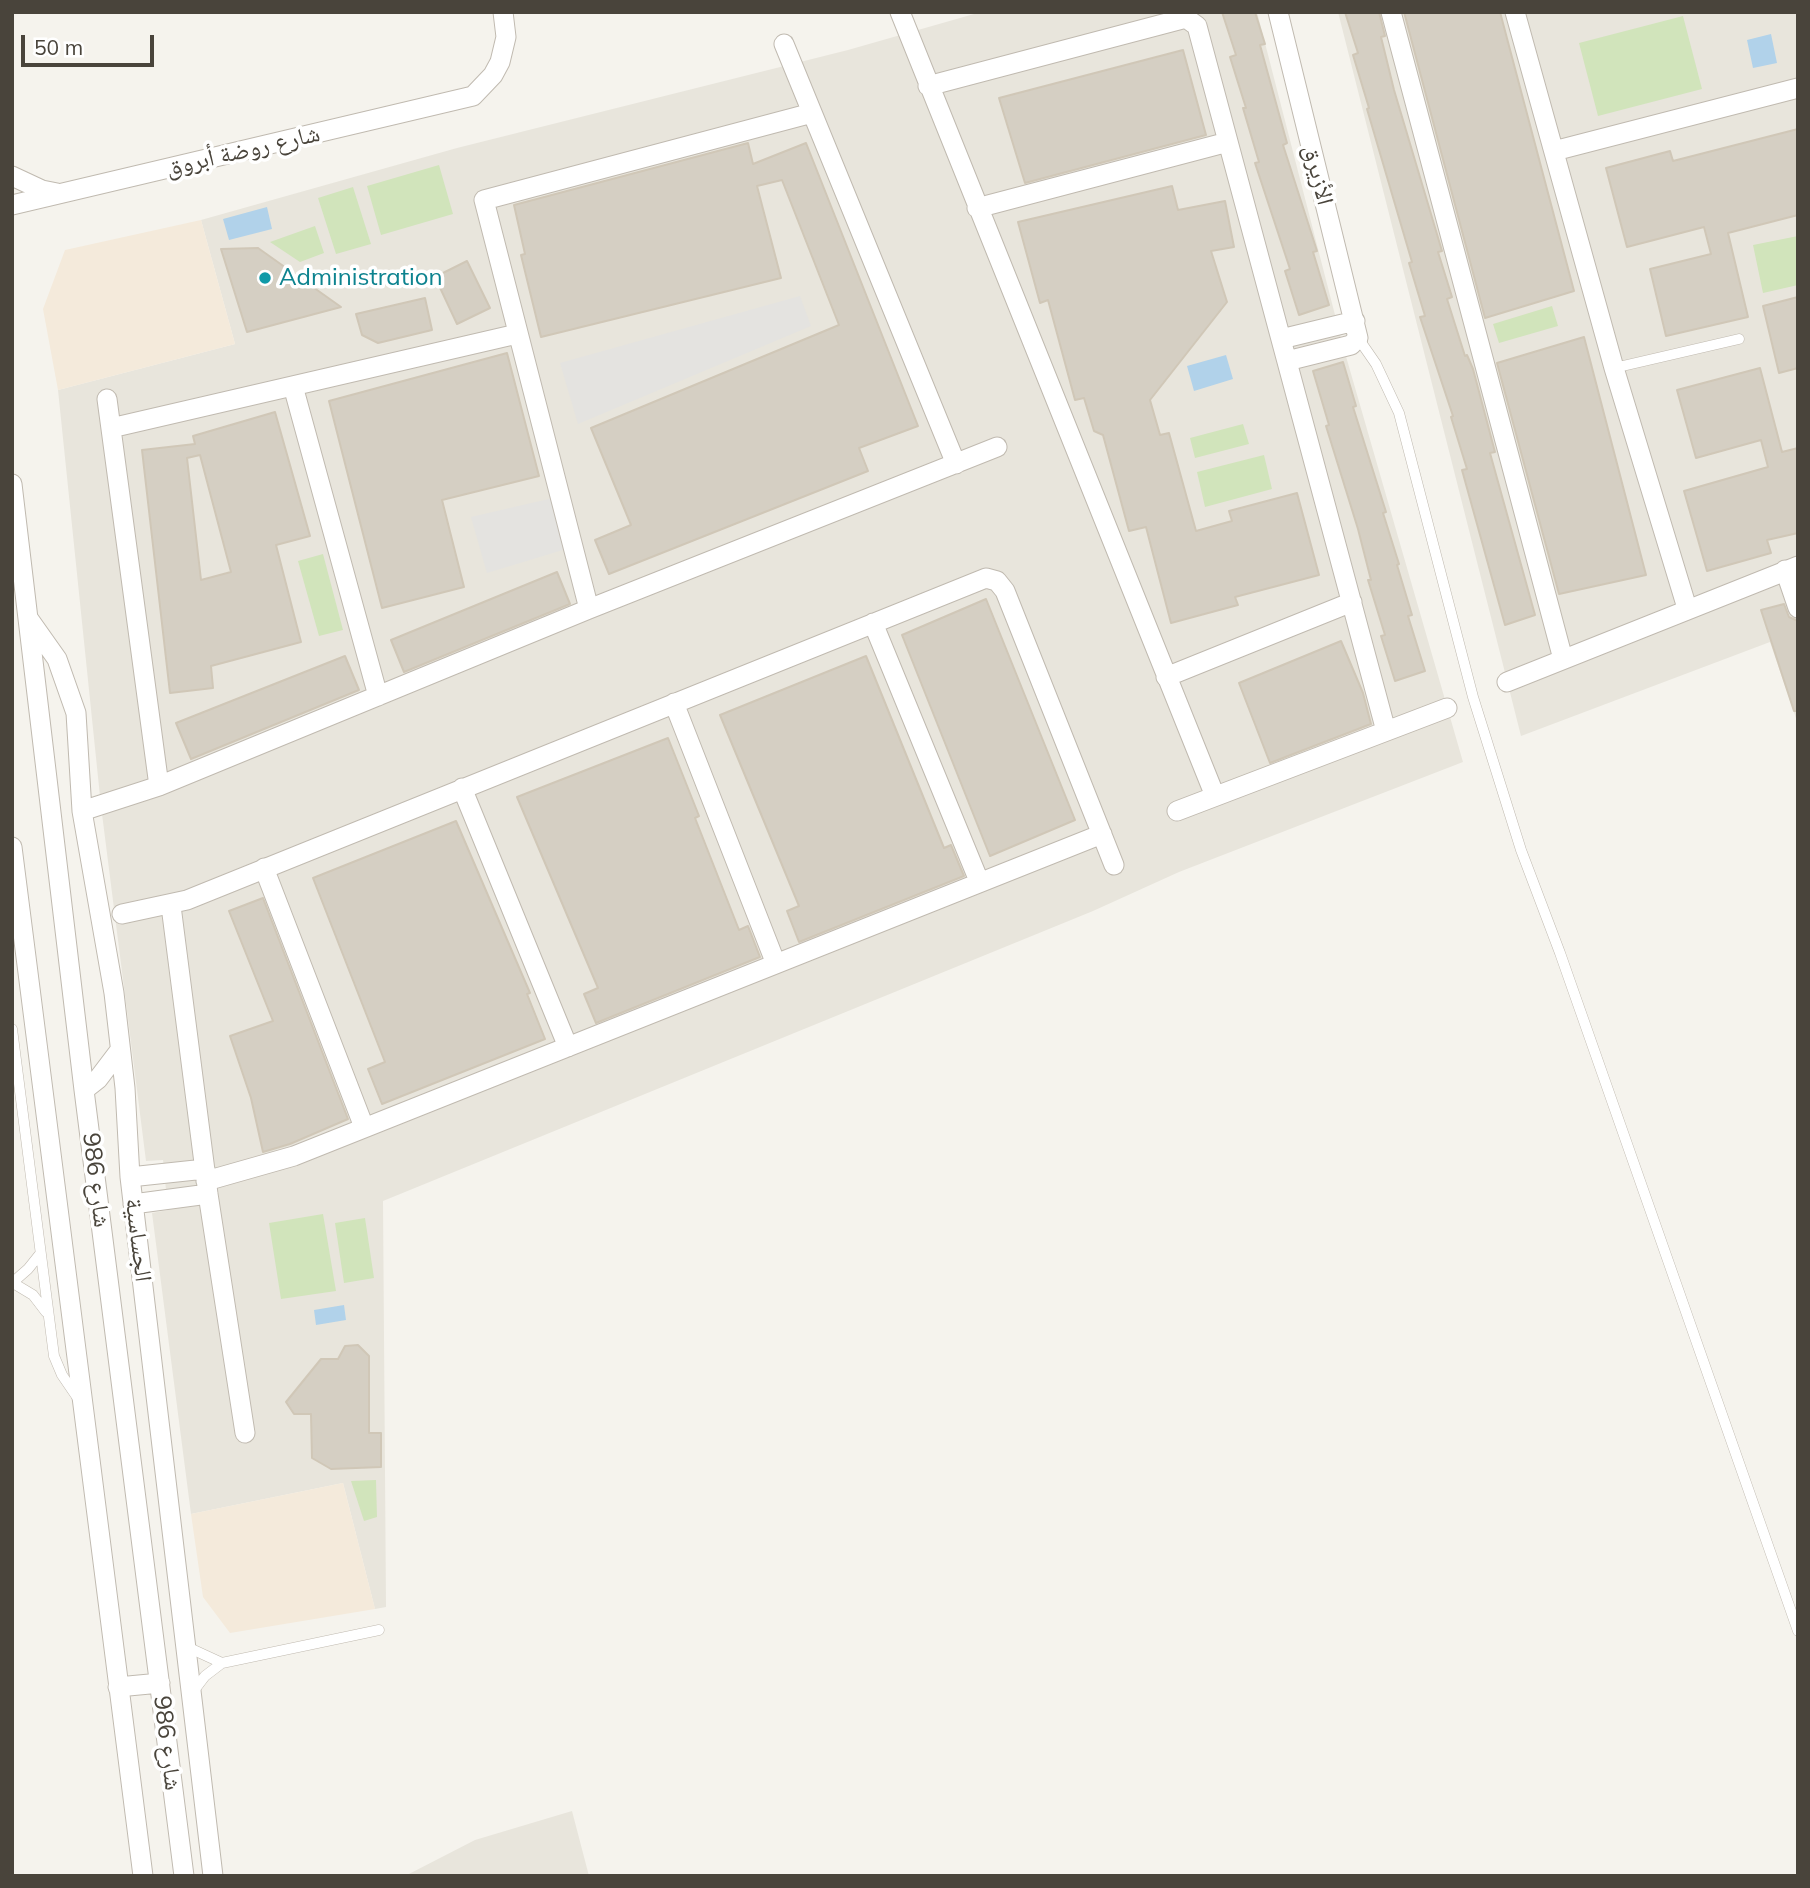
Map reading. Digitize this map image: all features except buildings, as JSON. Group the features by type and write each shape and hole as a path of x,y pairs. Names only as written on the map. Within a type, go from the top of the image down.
{"street":[{"name":"شارع روضة أبروق","path":"12,205 473,96 489,80 500,62 506,37 503,12"},
{"path":"900,12 1215,796"},
{"name":"الأزيرق","path":"1278,12 1357,330"},
{"path":"1391,12 1563,659"},
{"path":"1515,12 1614,368 1687,608"},
{"path":"928,86 1186,18 1197,26 1386,731"},
{"path":"785,44 956,464"},
{"path":"1554,151 1798,88"},
{"path":"589,609 484,200 812,113"},
{"path":"977,208 1228,142"},
{"path":"12,176 42,190 65,194"},
{"path":"1281,339 1357,330 1351,345 1287,361"},
{"path":"111,428 517,334"},
{"path":"293,386 377,695"},
{"path":"107,399 159,786"},
{"path":"82,811 159,786 589,609 997,447"},
{"name":"شارع 986","path":"12,484 84,1090 184,1876"},
{"path":"1507,682 1791,568 1798,608"},
{"path":"122,914 171,906 986,578 997,581 1005,590 1114,865"},
{"path":"1166,677 1352,602"},
{"name":"الجساسية","path":"28,618 57,659 72,694 78,731 82,811 114,993 133,1204 174,1456 184,1646 213,1876"},
{"path":"873,623 979,881"},
{"path":"674,703 776,964"},
{"path":"1177,811 1447,708"},
{"path":"462,789 568,1047"},
{"path":"133,1204 294,1156 1102,834"},
{"name":"شارع 986","path":"12,847 143,1876"},
{"path":"264,868 364,1127"},
{"path":"171,906 206,1181 245,1433"},
{"path":"84,1090 98,1079 120,1050"},
{"path":"130,1177 206,1181"},
{"path":"118,1687 160,1683"}],"lane":[{"path":"1357,330 1399,413 1473,697 1521,850 1560,953 1798,1631"},
{"path":"1614,368 1739,339"},
{"path":"12,1029 57,1366 85,1409"},
{"path":"40,1253 12,1283 33,1296 48,1314"},
{"path":"191,1693 205,1676 222,1663 379,1630"},
{"path":"184,1646 222,1663"}],"shaded area":[{"path":"981,12 1257,12 1343,346 1463,762 1179,872 1093,911 383,1201 386,1607 375,1609 343,1483 191,1514 152,1213 168,1210 163,1160 146,1161 101,806 58,390 235,344 201,220 457,148 848,50"},
{"path":"1338,12 1798,12 1798,724 1770,642 1521,736"},
{"path":"201,220 235,344 58,390 43,309 65,250"},
{"path":"800,296 811,326 578,424 560,363"},
{"path":"553,498 566,549 487,573 471,517"},
{"path":"343,1483 375,1609 230,1633 203,1597 191,1514"},
{"path":"572,1811 589,1876 405,1876 475,1840"}],"green space":[{"path":"1683,16 1702,89 1598,116 1579,43"},
{"path":"439,165 453,214 381,235 367,186"},
{"path":"353,187 371,244 336,254 318,198"},
{"path":"315,226 324,253 300,262 270,242"},
{"path":"1798,236 1798,285 1763,293 1753,245"},
{"path":"1552,306 1558,326 1499,343 1493,324"},
{"path":"1243,424 1249,444 1195,458 1190,438"},
{"path":"1264,455 1272,489 1205,507 1197,472"},
{"path":"323,554 343,630 319,636 298,561"},
{"path":"323,1214 336,1291 281,1299 269,1223"},
{"path":"365,1218 374,1278 344,1283 335,1223"},
{"path":"376,1480 377,1517 364,1521 351,1481"}],"water":[{"path":"1771,34 1777,63 1753,68 1747,40"},
{"path":"267,207 272,229 229,240 223,219"},
{"path":"1226,355 1233,379 1194,391 1187,366"},
{"path":"344,1305 346,1320 316,1325 314,1310"}],"place":[{"name":"Administration","path":"265,278"}]}
